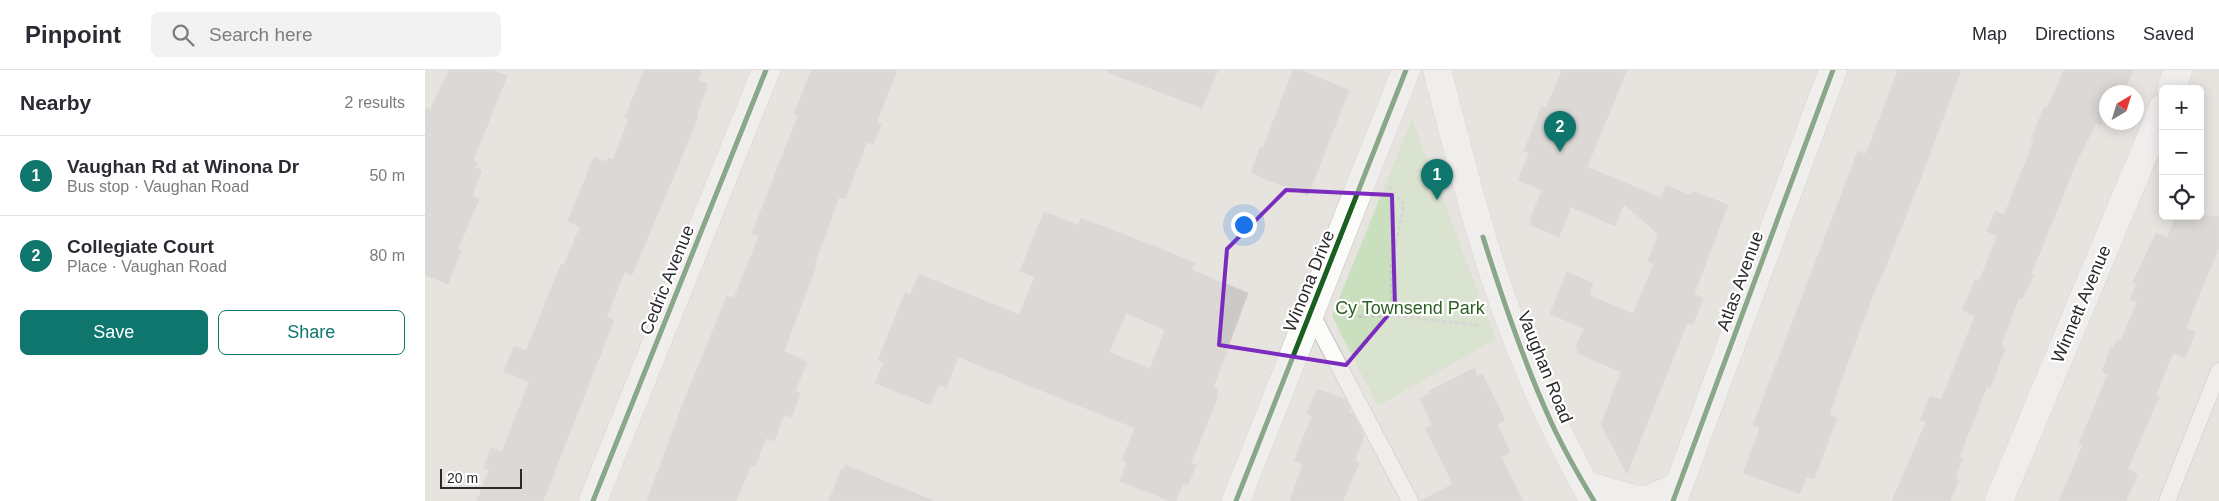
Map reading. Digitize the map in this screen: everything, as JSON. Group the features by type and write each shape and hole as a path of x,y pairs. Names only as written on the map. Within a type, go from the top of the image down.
{"street":[{"name":"Cedric Avenue","path":"593,501 766,70"},
{"name":"Winona Drive","path":"1236,501 1323,312 1406,70"},
{"name":"Vaughan Road","path":"1437,70 1483,238 1508,317 1552,425 1589,493"},
{"name":"Atlas Avenue","path":"1675,494 1833,70"},
{"path":"2172,85 2178,70"},
{"name":"Winnett Avenue","path":"1999,501 2159,118"},
{"path":"1589,493 1637,500 1675,494"}],"lane":[{"path":"1323,312 1410,501"},
{"path":"2167,501 2219,371"}],"path":[{"path":"1386,181 1404,205 1391,265 1392,315"},
{"path":"1323,312 1350,317 1392,315 1485,326"}],"highlighted area":[{"path":"1286,190 1392,195 1395,307 1346,365 1219,345 1227,249"}],"green space":[{"name":"Cy Townsend Park","path":"1412,119 1496,339 1378,406 1332,316"}],"building":[{"path":"449,70 491,70 507,76 473,161 477,162 475,168 482,170 472,196 479,199 458,249 461,251 448,284 425,275 425,108 430,110"},
{"path":"644,70 702,70 698,80 708,84 696,117 698,118 632,275 624,272 607,317 614,320 543,501 477,501 489,470 484,468 491,448 502,452 529,382 504,372 514,346 526,351 561,264 564,265 580,227 568,221 594,157 607,162 608,158 613,160 629,119 625,118"},
{"path":"811,70 897,70 877,122 882,124 873,144 867,142 845,199 839,197 815,263 817,264 784,351 807,362 795,391 800,393 792,417 784,415 774,441 766,438 755,467 751,466 736,501 647,501 682,406 727,296 734,298 759,236 752,233 798,116 794,114"},
{"path":"1107,70 1218,70 1202,108 1107,72"},
{"path":"1293,70 1300,70 1349,90 1308,195 1251,172 1260,147 1263,148"},
{"path":"1562,70 1627,70 1587,167 1661,198 1666,185 1691,196 1693,191 1728,205 1694,294 1703,298 1693,325 1687,323 1627,474 1601,424 1621,372 1577,353 1579,348 1576,347 1584,328 1550,314 1567,272 1593,283 1589,295 1633,314 1654,264 1648,261 1658,234 1624,204 1615,226 1571,207 1559,237 1531,225 1532,221 1530,220 1542,190 1518,180 1529,153 1524,151 1542,106 1546,108"},
{"path":"1898,70 1961,70 1840,383 1829,415 1837,418 1814,479 1806,477 1800,494 1743,473 1759,432 1759,427 1753,425 1858,151 1866,154"},
{"path":"2064,70 2133,70 2127,85 2099,85 2099,124 2096,123 2078,159 2031,274 2034,275 2022,299 2019,298 2001,344 2005,349 1990,388 1987,386 1959,457 1963,459 1955,479 1959,480 1950,501 1892,501 1926,422 1920,420 1930,396 1941,400 1975,316 1962,310 1975,280 1979,282 1997,236 1987,231 1995,211 2004,215 2034,141 2031,140 2044,107 2047,108"},
{"path":"1044,212 1078,225 1081,218 1156,247 1195,263 1192,270 1248,293 1213,388 1218,390 1216,395 1218,396 1191,463 1196,465 1188,485 1183,483 1176,501 1170,501 1120,481 1127,462 1122,460 1135,428 958,357 946,388 939,385 930,405 875,383 884,363 878,360 905,293 910,295 919,274 1019,315 1035,277 1020,271","holes":["1126,313 1165,330 1150,369 1109,352"]},
{"path":"2204,216 2219,216 2219,247 2186,328 2196,332 2185,358 2173,353 2156,395 2159,397 2128,469 2138,474 2126,501 2059,501 2083,445 2079,443 2108,374 2102,372 2111,347 2114,348 2117,340 2121,341 2137,302 2130,299 2137,284 2133,282 2156,233 2167,238 2174,220 2204,220"},
{"path":"1474,368 1477,376 1482,374 1505,420 1497,424 1510,452 1501,457 1523,501 1420,501 1453,484 1425,428 1432,425 1420,399 1430,393 1429,391"},
{"path":"1317,389 1345,399 1350,408 1348,412 1353,414 1364,435 1355,461 1359,463 1343,501 1290,501 1303,464 1294,461 1312,416 1307,414"},
{"path":"845,465 932,501 829,501 841,469 843,470"}],"cycle path":[{"path":"593,501 766,70"},
{"path":"1236,501 1406,70"},
{"path":"1673,501 1833,70"},
{"path":"1483,237 1498,285 1532,378 1552,424 1577,473 1594,501"}],"place":[{"name":"Collegiate Court","path":"1560,152"},
{"name":"Vaughan Rd at Winona Dr","path":"1437,200"}]}
